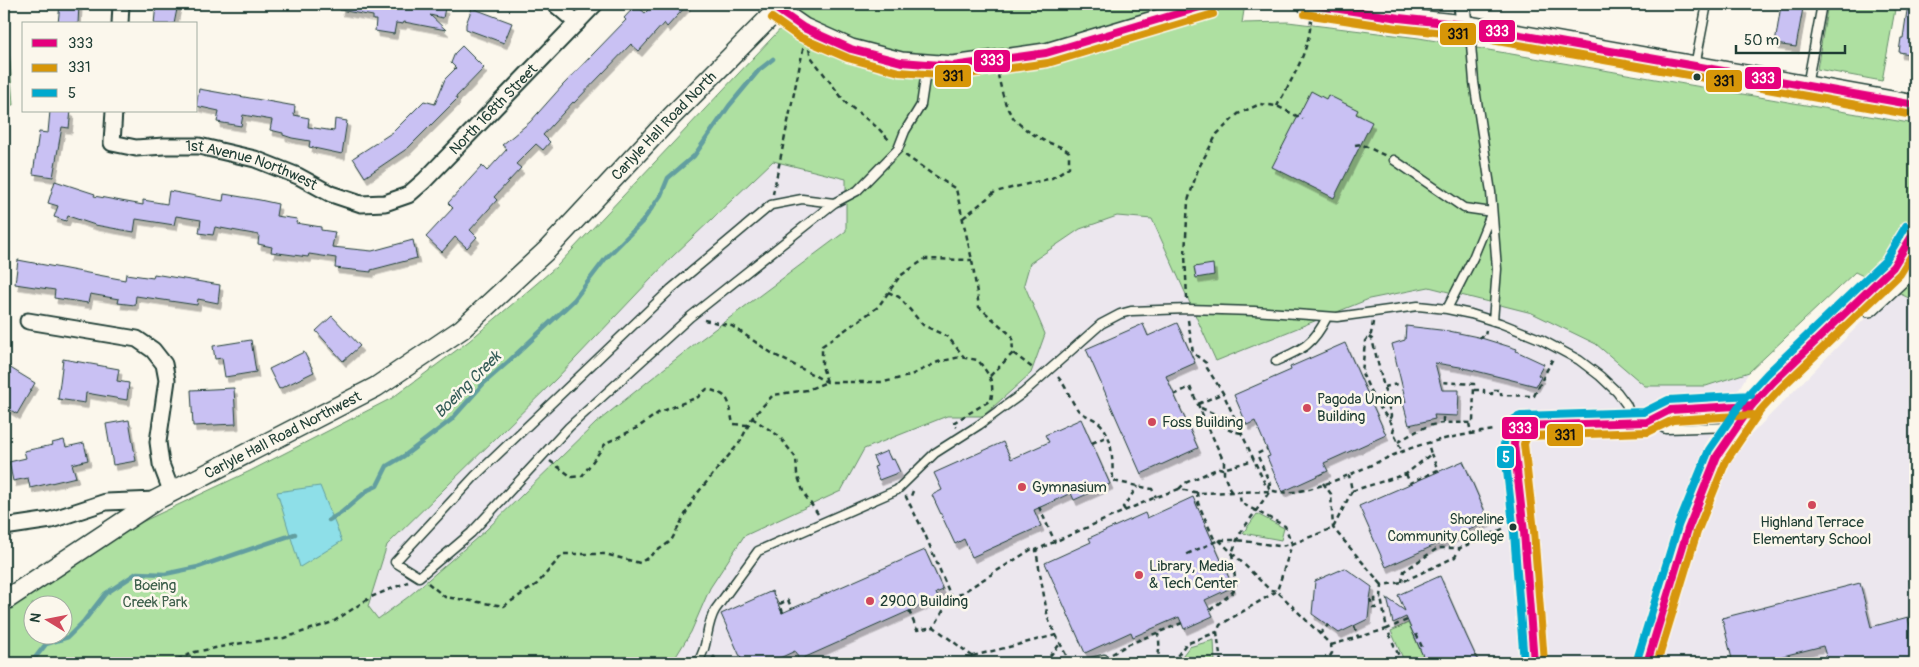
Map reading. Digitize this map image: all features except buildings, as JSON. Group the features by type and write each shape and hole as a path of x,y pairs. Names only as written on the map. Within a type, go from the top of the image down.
{"street":[{"path":"120,22 121,4"},
{"path":"555,4 577,23"},
{"name":"North 168th Street","path":"385,202 408,195 424,181 595,4"},
{"path":"780,7 805,32 851,49 893,60 927,65 953,66 1046,53 1210,4"},
{"path":"1307,4 1399,18 1464,25 1915,105"},
{"path":"1462,4 1464,25"},
{"name":"Carlyle Hall Road North","path":"547,250 672,116 780,7"},
{"name":"1st Avenue Northwest","path":"114,112 112,143 136,148 199,146 255,159 298,176 331,194 361,204 385,202"},
{"path":"1647,663 1688,528 1717,456 1752,405 1774,381 1893,267 1915,231"},
{"name":"Carlyle Hall Road Northwest","path":"4,601 164,496 376,387 462,329 547,250"},
{"path":"1774,381 1821,350 1915,264"},
{"path":"4,527 51,520 106,502 164,496 158,442 167,380 164,364 153,350 137,339 28,321"}],"lane":[{"path":"1695,66 1708,4"},
{"path":"1807,86 1822,4"},
{"path":"1464,25 1471,44 1474,82 1487,159 1497,269 1493,320"},
{"path":"834,202 802,198 771,205 671,289 475,476 395,562 419,577 471,533 569,427 690,318 834,202 857,191 898,149 905,131 921,105 927,65"},
{"path":"1394,160 1464,208 1492,212"},
{"path":"1447,309 1473,258 1492,212"},
{"path":"697,663 707,642 710,620 715,610 758,552 897,490 935,452 965,434 1023,393 1101,324 1120,314 1131,311 1254,311 1327,317 1359,316 1418,306 1447,309 1493,320 1540,339 1590,368 1609,384 1626,404 1634,423"},
{"path":"1276,361 1304,348 1320,331 1327,317"},
{"path":"1534,663 1524,526 1514,444 1515,436 1521,426 1647,422 1670,410 1752,405"},
{"path":"1647,422 1666,429 1736,427"},
{"path":"1088,663 1104,659"}],"path":[{"path":"1278,106 1300,64 1310,37 1312,4"},
{"path":"805,32 811,57 846,103 878,128 898,149 956,189 972,260 979,306 1012,336 1013,353 990,376"},
{"path":"771,205 805,32"},
{"path":"963,218 995,192 1052,178 1069,167 1070,152 1062,146 1043,140 1019,123 1008,112 1004,104 994,60"},
{"path":"1268,485 1266,486 1223,392 1207,368 1206,363 1193,353 1188,310 1185,254 1188,201 1198,169 1217,134 1238,114 1260,104 1278,106 1302,119"},
{"path":"1355,145 1361,144 1394,160"},
{"path":"827,382 822,366 822,346 878,307 900,276 926,258 972,260"},
{"path":"888,292 899,297 924,325 948,337 965,358"},
{"path":"690,318 732,326 773,354 827,382"},
{"path":"1480,338 1481,336 1485,337 1486,333"},
{"path":"1389,420 1391,416 1370,335 1364,341 1362,373 1375,401 1394,427 1393,432 1402,451"},
{"path":"1013,353 1036,370"},
{"path":"169,663 195,652 234,644 284,638 333,622 370,597 419,577 445,597 504,606 537,584 563,554 605,554 640,563 671,541 695,496 730,456 740,442 752,418 773,395 807,390 827,382 884,382 909,376 938,362 960,357 978,360 990,376 994,387 991,400 953,424 965,434"},
{"path":"1474,390 1484,390 1484,393 1492,394 1492,390 1502,390 1501,395 1534,396 1554,358"},
{"path":"1057,376 1064,383 1080,412 1098,421 1103,426 1108,436 1113,480 1152,490 1156,497"},
{"path":"1398,442 1421,428 1443,422 1473,423 1474,384 1440,382"},
{"path":"1384,387 1402,383"},
{"path":"1174,395 1190,387 1224,462 1223,469 1231,492"},
{"path":"543,455 572,477 582,476 606,443 637,428 658,413 698,397 707,389 721,393 727,398 733,424 748,425"},
{"path":"1198,404 1223,392"},
{"path":"1200,408 1217,415 1222,426 1232,432 1242,433"},
{"path":"1443,415 1443,422"},
{"path":"752,418 779,436 796,458 797,474 804,494 823,522"},
{"path":"1468,423 1471,434"},
{"path":"1179,489 1197,492 1279,492 1304,490 1349,475 1402,451 1494,430"},
{"path":"1092,443 1108,436"},
{"path":"1406,474 1410,483 1438,470 1428,444"},
{"path":"1267,449 1257,454 1270,484 1268,485 1270,491"},
{"path":"1352,491 1406,474 1431,454"},
{"path":"934,627 946,604 952,598 1032,549 1036,550 1125,510 1179,489 1185,484 1219,468 1223,469 1254,460"},
{"path":"1187,554 1219,540 1237,540 1280,546 1292,544 1333,528 1352,491 1349,475"},
{"path":"1323,483 1331,494 1333,528 1382,585 1381,598 1387,629 1402,663"},
{"path":"1125,510 1123,507 1138,486"},
{"path":"1210,610 1231,594 1236,586 1232,553 1237,540 1270,491"},
{"path":"1197,492 1198,503 1215,541"},
{"path":"1221,663 1217,632 1220,625 1278,591 1292,544 1285,526 1241,504 1239,492"},
{"path":"906,497 924,532 952,598"},
{"path":"1039,507 1055,542"},
{"path":"1402,582 1404,571 1438,546 1460,548 1505,528"},
{"path":"1219,540 1270,590 1278,591 1331,645 1332,652 1326,663"},
{"path":"1382,585 1402,582 1455,557 1460,548"},
{"path":"1036,550 1048,619 1070,663"},
{"path":"1370,599 1372,599 1373,608 1376,608 1374,599 1381,598"},
{"path":"783,613 780,604 788,600 792,609"},
{"path":"909,611 917,630 934,627 979,663"},
{"path":"1331,645 1387,629 1407,620"},
{"path":"1104,659 1129,644 1182,623"},
{"path":"1320,634 1328,625"},
{"path":"1354,626 1358,636"},
{"path":"1172,663 1186,644 1217,632"},
{"path":"1155,663 1160,642 1158,634"},
{"path":"1416,634 1423,648"},
{"path":"972,656 1056,635"},
{"path":"1044,663 1060,644"},
{"path":"709,663 714,657 720,663"}],"shaded area":[{"name":"Shoreline Community College","path":"1288,22 1419,38 1915,124 1896,233 1749,372 1705,445 1683,506 1635,663 214,663 250,471 392,398 469,341 556,267 771,39"},
{"name":"Highland Terrace Elementary School","path":"1893,290 1915,301 1915,663 1661,663 1692,551 1727,459"}],"green space":[{"path":"4,4 6,4 13,105 4,105"},
{"name":"Boeing Creek Park","path":"804,4 1245,4 1242,23 1288,22 1419,38 1915,124 1915,301 1855,272 1749,372 1706,386 1645,386 1596,344 1532,313 1429,287 1369,299 1216,361 1152,219 1117,216 1080,229 1030,263 1024,284 1045,334 1031,373 983,416 947,416 864,449 841,491 744,536 710,588 691,632 672,663 4,663 4,613 22,600 22,644 72,644 72,594 30,594 110,537 250,471 392,398 469,341 556,267","holes":["773,161 846,179 846,231 696,343 596,423 485,531 408,597 378,619 368,606 387,545 556,379 672,257"]},
{"path":"1828,4 1896,4 1882,81 1817,69"},
{"path":"1257,514 1284,528 1281,540 1243,533"},
{"path":"1408,623 1424,658 1411,663 1405,663 1391,631"},
{"path":"1214,640 1215,663 1177,663 1189,647"}],"water":[{"path":"320,486 342,541 300,567 277,492"}],"waterway":[{"name":"Boeing Creek","path":"329,520 341,513 368,490 377,486 387,466 404,456 451,420 484,383 574,300 606,258 642,222 661,195 668,178 694,156 729,106 759,70 773,59"},
{"name":"Boeing Creek","path":"31,663 46,644 68,637 84,621 105,594 137,573 165,574 198,567 295,534"}],"transit line":[{"name":"333","path":"778,10 804,28 851,49 901,62 953,66 1046,53 1210,4"},
{"name":"333","path":"1307,4 1399,18 1464,25 1915,105"},
{"name":"331","path":"772,18 799,37 848,58 899,72 953,76 1048,63 1213,14"},
{"name":"331","path":"1305,14 1397,28 1463,35 1913,115"},
{"name":"5","path":"1637,660 1678,526 1709,450 1745,398 1767,374 1885,261 1906,226"},
{"name":"333","path":"1647,663 1688,529 1717,456 1752,405 1774,381 1893,267 1915,231"},
{"name":"331","path":"1657,663 1697,532 1726,461 1760,411 1781,388 1900,274 1915,250"},
{"name":"5","path":"1524,663 1514,533 1504,444 1507,431 1513,420 1521,416 1644,412 1668,400 1751,395"},
{"name":"333","path":"1534,663 1524,532 1514,444 1515,436 1521,426 1647,422 1670,410 1752,405"},
{"name":"331","path":"1544,662 1534,531 1524,444 1527,436 1648,432 1673,420 1753,415"}],"place":[{"name":"Pagoda Union Building","path":"1307,408"},
{"name":"Foss Building","path":"1152,422"},
{"name":"Gymnasium","path":"1022,487"},
{"name":"Highland Terrace Elementary School","path":"1812,505"},
{"name":"Shoreline Community College","path":"1513,527"},
{"name":"Library, Media & Tech Center","path":"1139,575"},
{"name":"2900 Building","path":"870,601"}]}
